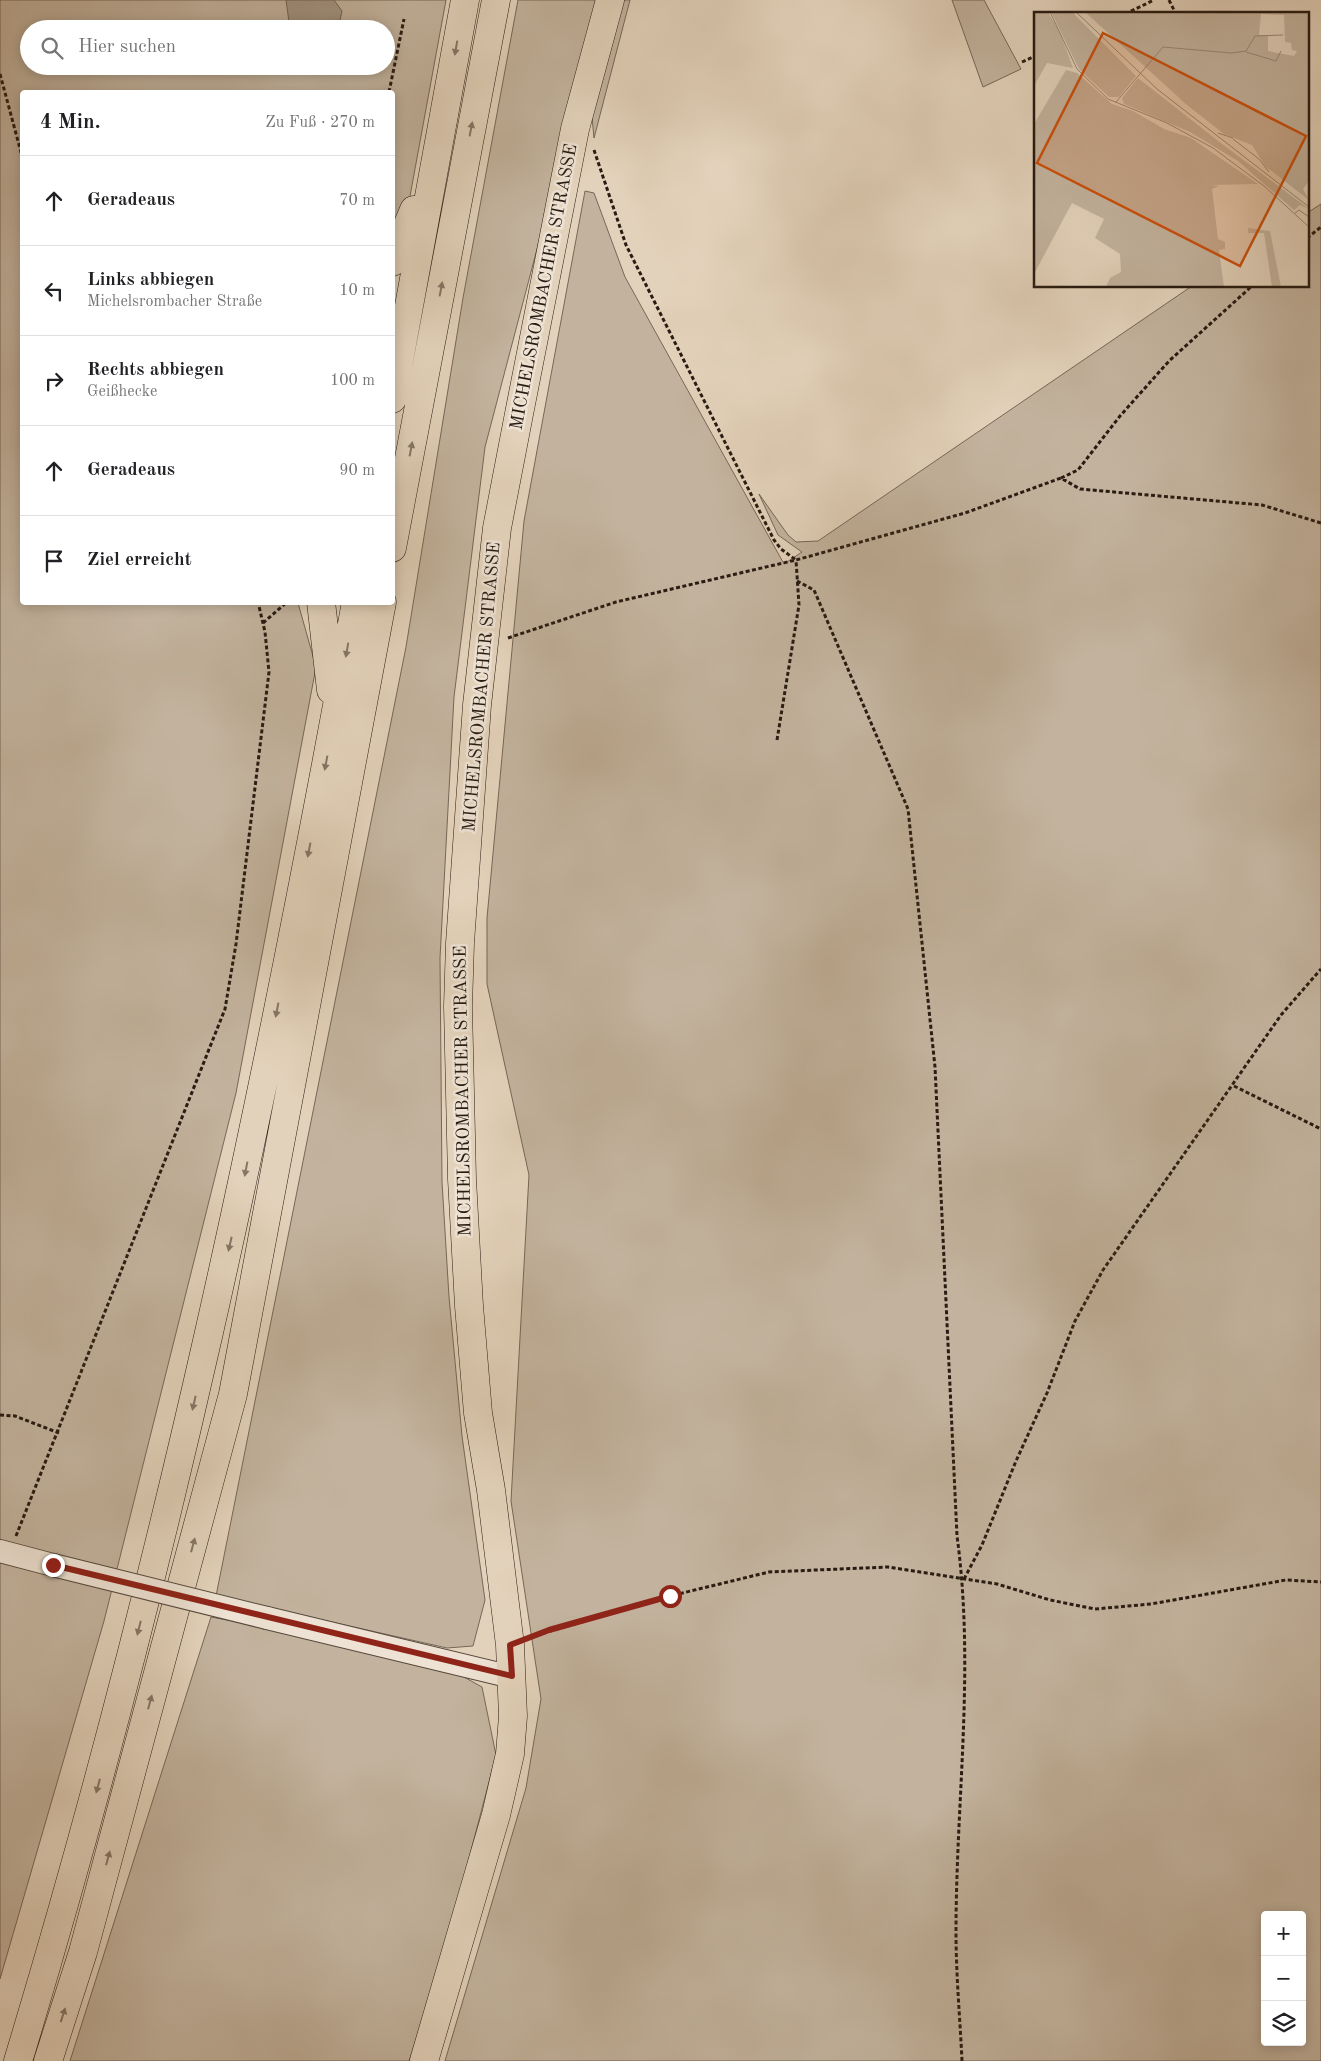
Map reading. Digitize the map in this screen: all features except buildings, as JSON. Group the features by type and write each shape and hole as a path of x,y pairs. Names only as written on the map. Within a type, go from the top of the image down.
{"main road":[{"path":"395,382 465,0"},
{"path":"395,532 496,0"},
{"name":"MICHELSROMBACHER STRASSE","path":"424,2061 439,2017 496,1815 510,1754 513,1716 510,1645 492,1490 478,1413 469,1306 462,1170 458,1006 460,943 477,705 497,528 575,130 610,0"},
{"path":"395,254 438,146"},
{"path":"321,605 334,723"},
{"path":"18,2061 92,1810 192,1412 241,1196 355,605"},
{"path":"48,2061 83,1952 233,1394 381,605"}],"lane":[{"path":"5,1552 267,1618 512,1676"}],"path":[{"path":"1129,12 1154,0"},
{"path":"1169,0 1175,12"},
{"path":"395,63 404,19"},
{"path":"1022,62 1034,56"},
{"path":"0,74 20,149"},
{"path":"389,90 392,75"},
{"path":"575,130 590,142 600,164 626,245 774,540 781,550 796,560"},
{"path":"1308,237 1321,227"},
{"path":"508,638 616,602 796,560 965,513 1078,470 1120,416 1169,361 1250,288"},
{"path":"1061,478 1080,489 1262,505 1321,523"},
{"path":"777,740 799,604 796,560"},
{"path":"797,581 814,590 908,810 934,1067 957,1536 963,1580 966,1655 956,1932 962,2061"},
{"path":"5,1552 59,1433 225,1008 236,944 269,672 263,623 259,605"},
{"path":"263,623 284,605"},
{"path":"963,1580 982,1545 1016,1460 1047,1393 1075,1321 1108,1262 1162,1183 1234,1086 1281,1015 1321,970"},
{"path":"1234,1086 1321,1129"},
{"path":"0,1416 15,1416 59,1433"},
{"path":"510,1645 549,1630 670,1596 769,1572 888,1567 997,1584 1050,1600 1095,1609 1151,1604 1286,1580 1321,1582"}],"shaded area":[{"path":"0,0 446,0 408,207 395,231 395,90 20,90 20,605 299,605 316,667 236,1093 104,1621 0,1979"},
{"path":"286,0 334,0 342,11 340,20 289,20"},
{"path":"518,0 598,0 568,131 485,447 454,697 440,958 442,1182 449,1297 462,1436 485,1600 473,1646 447,1648 216,1596 406,647 463,298"},
{"path":"620,0 630,0 594,138 592,117"},
{"path":"952,0 984,0 1021,69 983,87"},
{"path":"585,191 594,193 625,277 784,564 802,552 778,535 759,494 788,535 796,542 818,541 1189,288 1308,288 1308,212 1321,204 1321,2061 445,2061 526,1788 541,1699 511,1501 529,1175 487,984 487,918 524,521"},
{"path":"211,1617 276,1629 455,1672 482,1687 496,1755 446,1946 409,2061 70,2061"}],"route":[{"path":"53,1565 512,1676 510,1645 549,1630 670,1596"}]}
